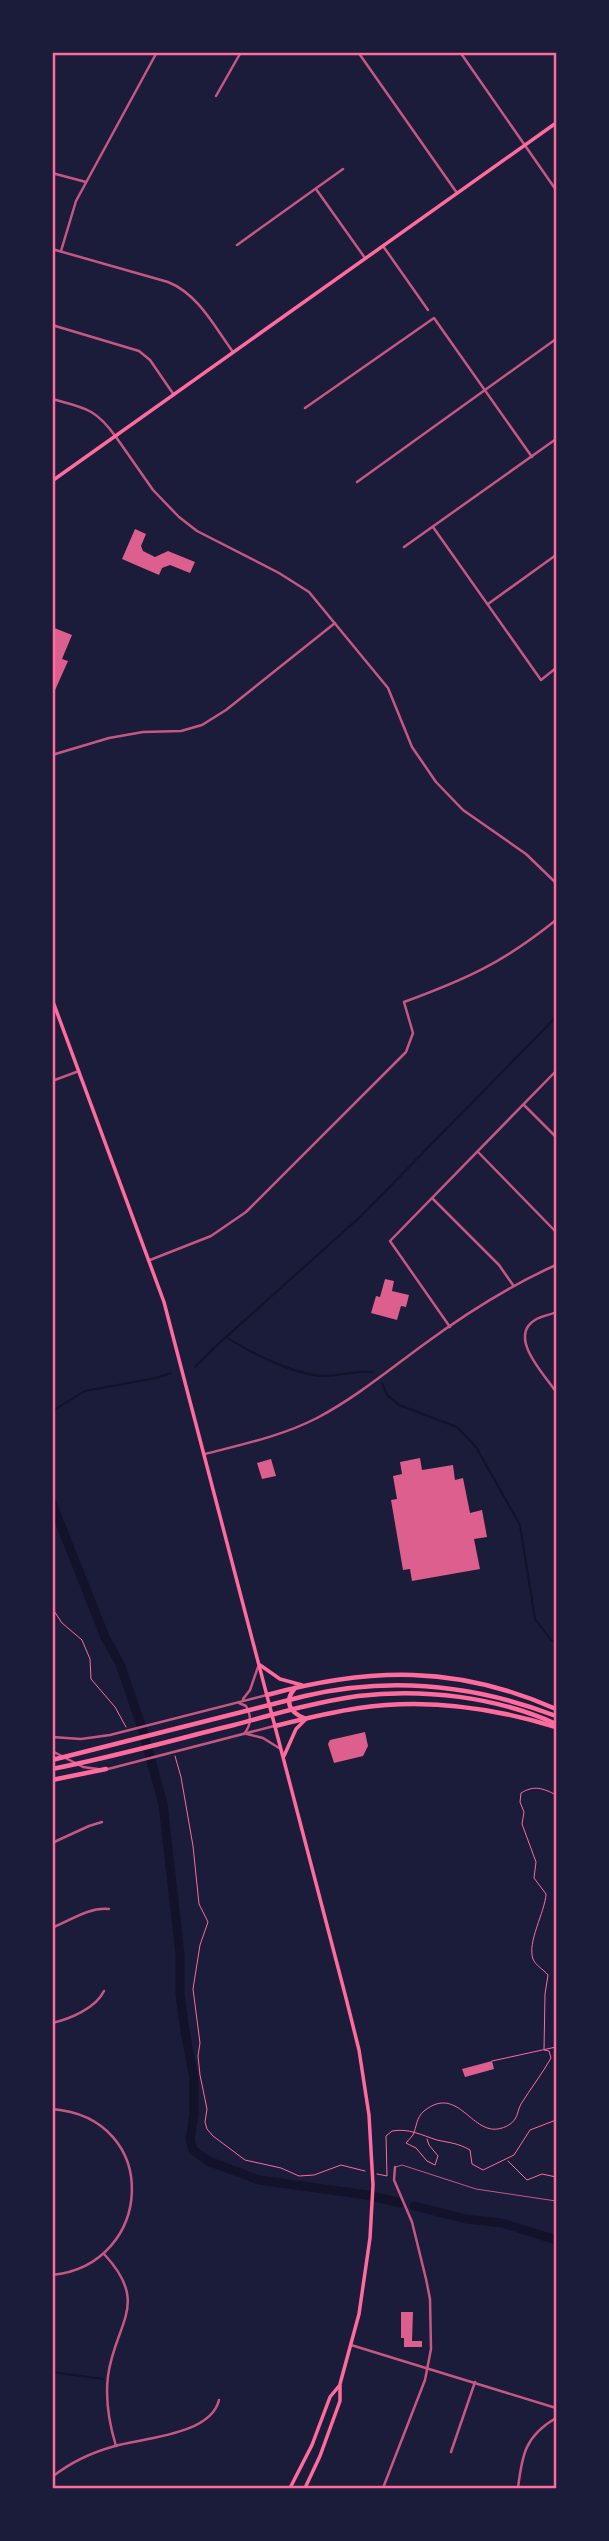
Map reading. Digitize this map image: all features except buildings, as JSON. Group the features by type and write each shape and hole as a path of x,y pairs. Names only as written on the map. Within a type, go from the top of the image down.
{"highway":[{"path":"267,1695 299,1686 368,1675 424,1674 493,1686 556,1709"},
{"path":"52,1760 305,1696 369,1685 425,1685 480,1692 556,1716"},
{"path":"299,1686 290,1694 289,1707 295,1714 307,1718"},
{"path":"52,1769 307,1706 360,1696 425,1693 495,1704 556,1726"},
{"path":"275,1726 361,1707 424,1704 486,1711 556,1726"},
{"path":"52,1780 106,1769"}],"main road":[{"path":"52,481 556,123"},
{"path":"52,999 150,1261 168,1317 359,2050 371,2144 373,2185 364,2284 340,2384 340,2401 305,2488"},
{"path":"259,1664 280,1679 299,1686"},
{"path":"284,1758 296,1728 307,1718"},
{"path":"290,2488 312,2445 330,2397 340,2384"}],"street":[{"path":"61,251 73,209 86,182 158,52"},
{"path":"216,96 241,52"},
{"path":"358,52 457,193"},
{"path":"460,52 556,190"},
{"path":"237,245 343,169"},
{"path":"52,173 86,182"},
{"path":"316,188 365,258"},
{"path":"383,246 428,310"},
{"path":"52,249 179,287 200,306 233,352"},
{"path":"305,408 434,318 532,457"},
{"path":"52,325 139,351 150,360 175,396"},
{"path":"357,482 556,340"},
{"path":"52,399 100,416 153,490 178,517 197,531 304,588 387,688 412,747 436,782 463,810 526,854 556,883"},
{"path":"404,547 556,439"},
{"path":"433,527 541,680 556,668"},
{"path":"487,604 556,555"},
{"path":"52,755 117,736 181,731 202,725 226,710 335,623"},
{"path":"150,1261 195,1244 246,1212 406,1052 413,1025 404,1002 486,969 526,944 556,920"},
{"path":"52,1081 79,1071"},
{"path":"450,1327 390,1241 556,1071"},
{"path":"524,1105 556,1137"},
{"path":"477,1152 556,1231"},
{"path":"432,1198 499,1265 513,1285"},
{"path":"205,1454 278,1435 320,1416 371,1384 513,1285 556,1265"},
{"path":"556,1312 536,1319 529,1325 525,1342 529,1353 556,1392"},
{"path":"242,1700 250,1690 259,1664"},
{"path":"52,1737 81,1739 110,1735 267,1695"},
{"path":"236,1703 246,1706 251,1719 244,1734"},
{"path":"52,1751 83,1767 106,1769 275,1726"},
{"path":"244,1734 263,1738 281,1750"},
{"path":"52,1843 102,1822"},
{"path":"52,1928 90,1910 109,1909"},
{"path":"52,2023 75,2015 99,2000 104,1991"},
{"path":"52,2109 80,2114 102,2125 117,2141 128,2161 132,2183 128,2216 120,2235 104,2254 79,2270 52,2275"},
{"path":"383,2488 413,2415 428,2368 431,2332 426,2279 412,2222 394,2180 395,2167"},
{"path":"104,2254 121,2276 128,2301 126,2321 108,2376 107,2405 116,2446"},
{"path":"351,2345 556,2408"},
{"path":"451,2452 475,2382"},
{"path":"53,2476 86,2457 116,2446 183,2431 213,2413 219,2400"},
{"path":"518,2488 521,2460 527,2444 538,2431 556,2418"}],"lane":[{"path":"395,2167 402,2165 476,2189 556,2201"}],"path":[{"path":"52,1608 62,1623 82,1640 90,1659 91,1679 115,1707 129,1732"},
{"path":"175,1756 193,1846 200,1904 208,1922 200,1945 193,1989 200,2043 198,2056 207,2109 205,2122 213,2136 245,2160 304,2177 341,2165 385,2177 388,2132 414,2131 458,2143 470,2150 472,2164 483,2170 507,2159 519,2149 530,2130 556,2120"},
{"path":"544,2050 548,1975 537,1966 532,1956 546,1894 534,1878 536,1862 522,1824 524,1812 520,1802 521,1793 529,1788 547,1790 556,1795"},
{"path":"492,2061 556,2047"},
{"path":"427,2136 429,2145 438,2156 438,2163 435,2165 406,2143 422,2112 442,2103 458,2107 480,2126 490,2130 505,2127 515,2120 520,2105 551,2058 549,2051 544,2050"},
{"path":"507,2159 527,2180 542,2174 556,2177"}],"waterway":[{"path":"195,1367 361,1216 556,1017"},
{"path":"226,1337 273,1362 299,1372 323,1376 373,1372"},
{"path":"52,1411 85,1391 171,1373"},
{"path":"382,1383 387,1395 399,1405 457,1427 476,1447 520,1525 535,1619 556,1643"},
{"path":"52,1503 105,1637 120,1664 143,1731 163,1804 180,1955 180,1995 194,2079 194,2115 190,2139 193,2150 208,2161 259,2180 367,2195 401,2203"},
{"path":"414,2206 466,2219 502,2223 556,2240"},
{"path":"52,2372 103,2379"}]}
